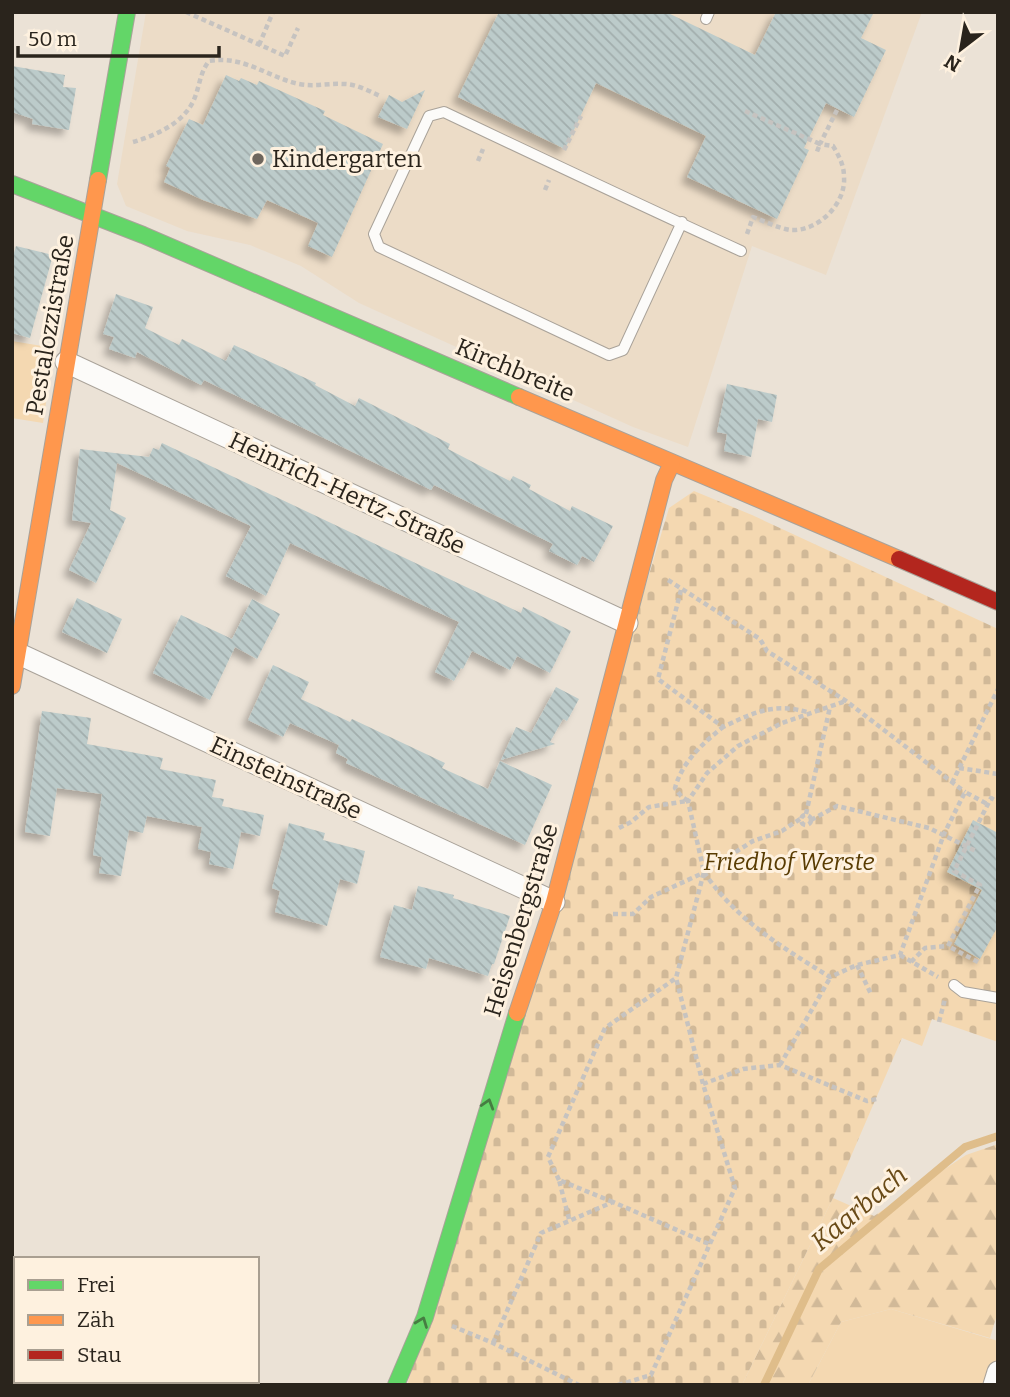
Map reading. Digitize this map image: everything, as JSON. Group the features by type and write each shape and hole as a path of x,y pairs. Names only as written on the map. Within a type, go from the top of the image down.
{"street":[{"name":"Pestalozzistraße","path":"12,686 127,12"},
{"name":"Kirchbreite","path":"12,184 143,235 998,602"},
{"name":"Heinrich-Hertz-Straße","path":"66,362 627,623"},
{"name":"Heisenbergstraße","path":"396,1385 425,1317 500,1065 554,902 642,561 664,480 672,463"},
{"name":"Einsteinstraße","path":"19,654 554,902"},
{"path":"995,1385 998,1372"}],"lane":[{"path":"682,222 623,350 609,355 379,247 374,234 429,116 444,112 682,222 741,251"},
{"path":"954,985 963,992 998,998"}],"path":[{"path":"186,12 285,56 298,28"},
{"path":"259,45 273,12"},
{"path":"127,139 134,142 177,122 187,113 202,70 209,61 222,59 255,66 298,84 321,86 343,83 380,96"},
{"path":"816,154 837,110"},
{"path":"741,251 752,217 790,230 802,228 814,224 836,206 844,187 843,164 833,146 820,144 745,111"},
{"path":"556,164 581,116"},
{"path":"642,561 681,590 760,639 767,651 846,701 952,783 989,805"},
{"path":"681,590 658,679 723,727"},
{"path":"952,783 998,689"},
{"path":"619,828 649,807 688,801 707,773 738,746 782,723 846,701"},
{"path":"613,914 634,914 651,897 704,872 753,841 782,831 806,814 830,706"},
{"path":"618,1385 651,1375 735,1188 703,1084 676,978 704,872 688,801 675,788 679,772 708,738 723,727 762,710 791,707 811,714"},
{"path":"959,768 998,774"},
{"path":"900,955 944,834 965,792"},
{"path":"948,946 980,885 954,871 991,798 998,802"},
{"path":"800,819 805,825 836,806 929,828 976,851"},
{"path":"806,814 811,820"},
{"path":"704,872 742,916 766,936 830,978"},
{"path":"911,962 925,948 948,946 978,962"},
{"path":"780,1065 830,978 857,965 900,955 954,985"},
{"path":"857,965 871,994"},
{"path":"569,1219 559,1180 548,1157 605,1028 676,978"},
{"path":"939,1022 942,1009"},
{"path":"703,1084 743,1069 780,1065 867,1101 877,1099"},
{"path":"559,1180 709,1244"},
{"path":"494,1343 541,1233 613,1202"},
{"path":"425,1317 494,1343 579,1385"}],"shaded area":[{"path":"146,12 922,12 826,275 752,246 688,447 633,427 359,303 301,266 250,245 187,231 126,206 117,184"}],"green space":[{"path":"12,341 54,348 43,423 12,418"},
{"name":"Friedhof Werste","path":"694,491 752,515 998,629 998,1042 932,1019 922,1046 902,1038 833,1198 742,1385 407,1385 669,508"},
{"path":"998,1144 998,1311 990,1338 891,1309 841,1322 808,1385 742,1385 833,1198 874,1216 966,1155"},
{"path":"891,1309 998,1341 998,1385 808,1385 841,1322"}],"building":[{"path":"499,12 666,12 755,55 776,12 874,12 861,38 886,50 854,117 826,103 804,148 809,150 777,219 687,177 706,136 596,83 565,149 458,97"},
{"path":"12,66 65,75 63,87 76,88 69,130 32,124 33,119 12,112"},
{"name":"Kindergarten","path":"226,75 257,85 259,81 325,111 323,115 383,144 332,257 308,246 318,223 267,200 257,219 203,200 164,182 170,168 166,166 189,119 203,125"},
{"path":"425,90 407,129 378,117 389,95 402,102"},
{"path":"16,246 53,255 30,338 12,333 12,260"},
{"path":"116,294 153,307 145,328 179,345 182,339 226,361 234,345 316,383 315,385 355,406 359,398 450,444 448,449 488,470 510,481 513,476 531,485 529,489 570,511 572,506 613,526 594,562 582,556 577,565 549,551 553,544 434,485 431,490 204,380 201,385 137,352 135,358 109,349 114,337 103,334"},
{"path":"727,384 777,395 772,422 758,419 751,457 724,451 727,434 717,432"},
{"path":"162,443 521,613 523,607 571,631 550,673 517,656 510,670 472,651 454,681 435,672 459,622 290,543 266,596 226,576 251,526 117,463 110,510 126,518 96,583 69,570 91,523 72,520 80,449 149,457 153,448 159,450"},
{"path":"77,598 122,619 107,653 62,632"},
{"path":"252,599 280,614 257,659 235,647 210,700 153,673 181,615 232,639"},
{"path":"273,665 309,682 301,699 350,722 352,719 445,763 442,768 488,789 500,761 552,785 525,845 346,763 348,759 336,753 339,745 290,723 283,737 248,720"},
{"path":"556,687 579,699 567,721 563,719 550,742 555,744 501,760 516,727 531,733"},
{"path":"42,711 91,718 87,744 163,758 160,769 216,780 212,797 224,799 222,806 264,815 260,836 241,832 233,869 209,864 211,852 198,849 202,827 147,816 143,833 129,830 121,876 99,873 102,857 93,855 102,794 57,788 50,836 25,832"},
{"path":"973,820 998,833 998,926 980,959 954,944 982,890 947,872"},
{"path":"289,823 325,833 323,840 365,851 357,884 340,879 327,926 275,912 280,891 272,888"},
{"path":"418,886 454,895 453,898 510,916 488,976 429,958 426,969 380,957 394,905 412,910"}],"waterway":[{"name":"Kaarbach","path":"764,1385 819,1269 965,1147 998,1136"}],"traffic: fast":[{"path":"98,180 127,12"},
{"path":"12,184 143,235 519,397"},
{"path":"396,1385 425,1317 517,1013"}],"traffic: slow":[{"path":"12,686 98,180"},
{"path":"519,397 899,559"},
{"path":"517,1013 554,902 664,480 672,463"}],"traffic: jam":[{"path":"899,559 998,602"}],"place":[{"name":"Kindergarten","path":"258,159"}]}
